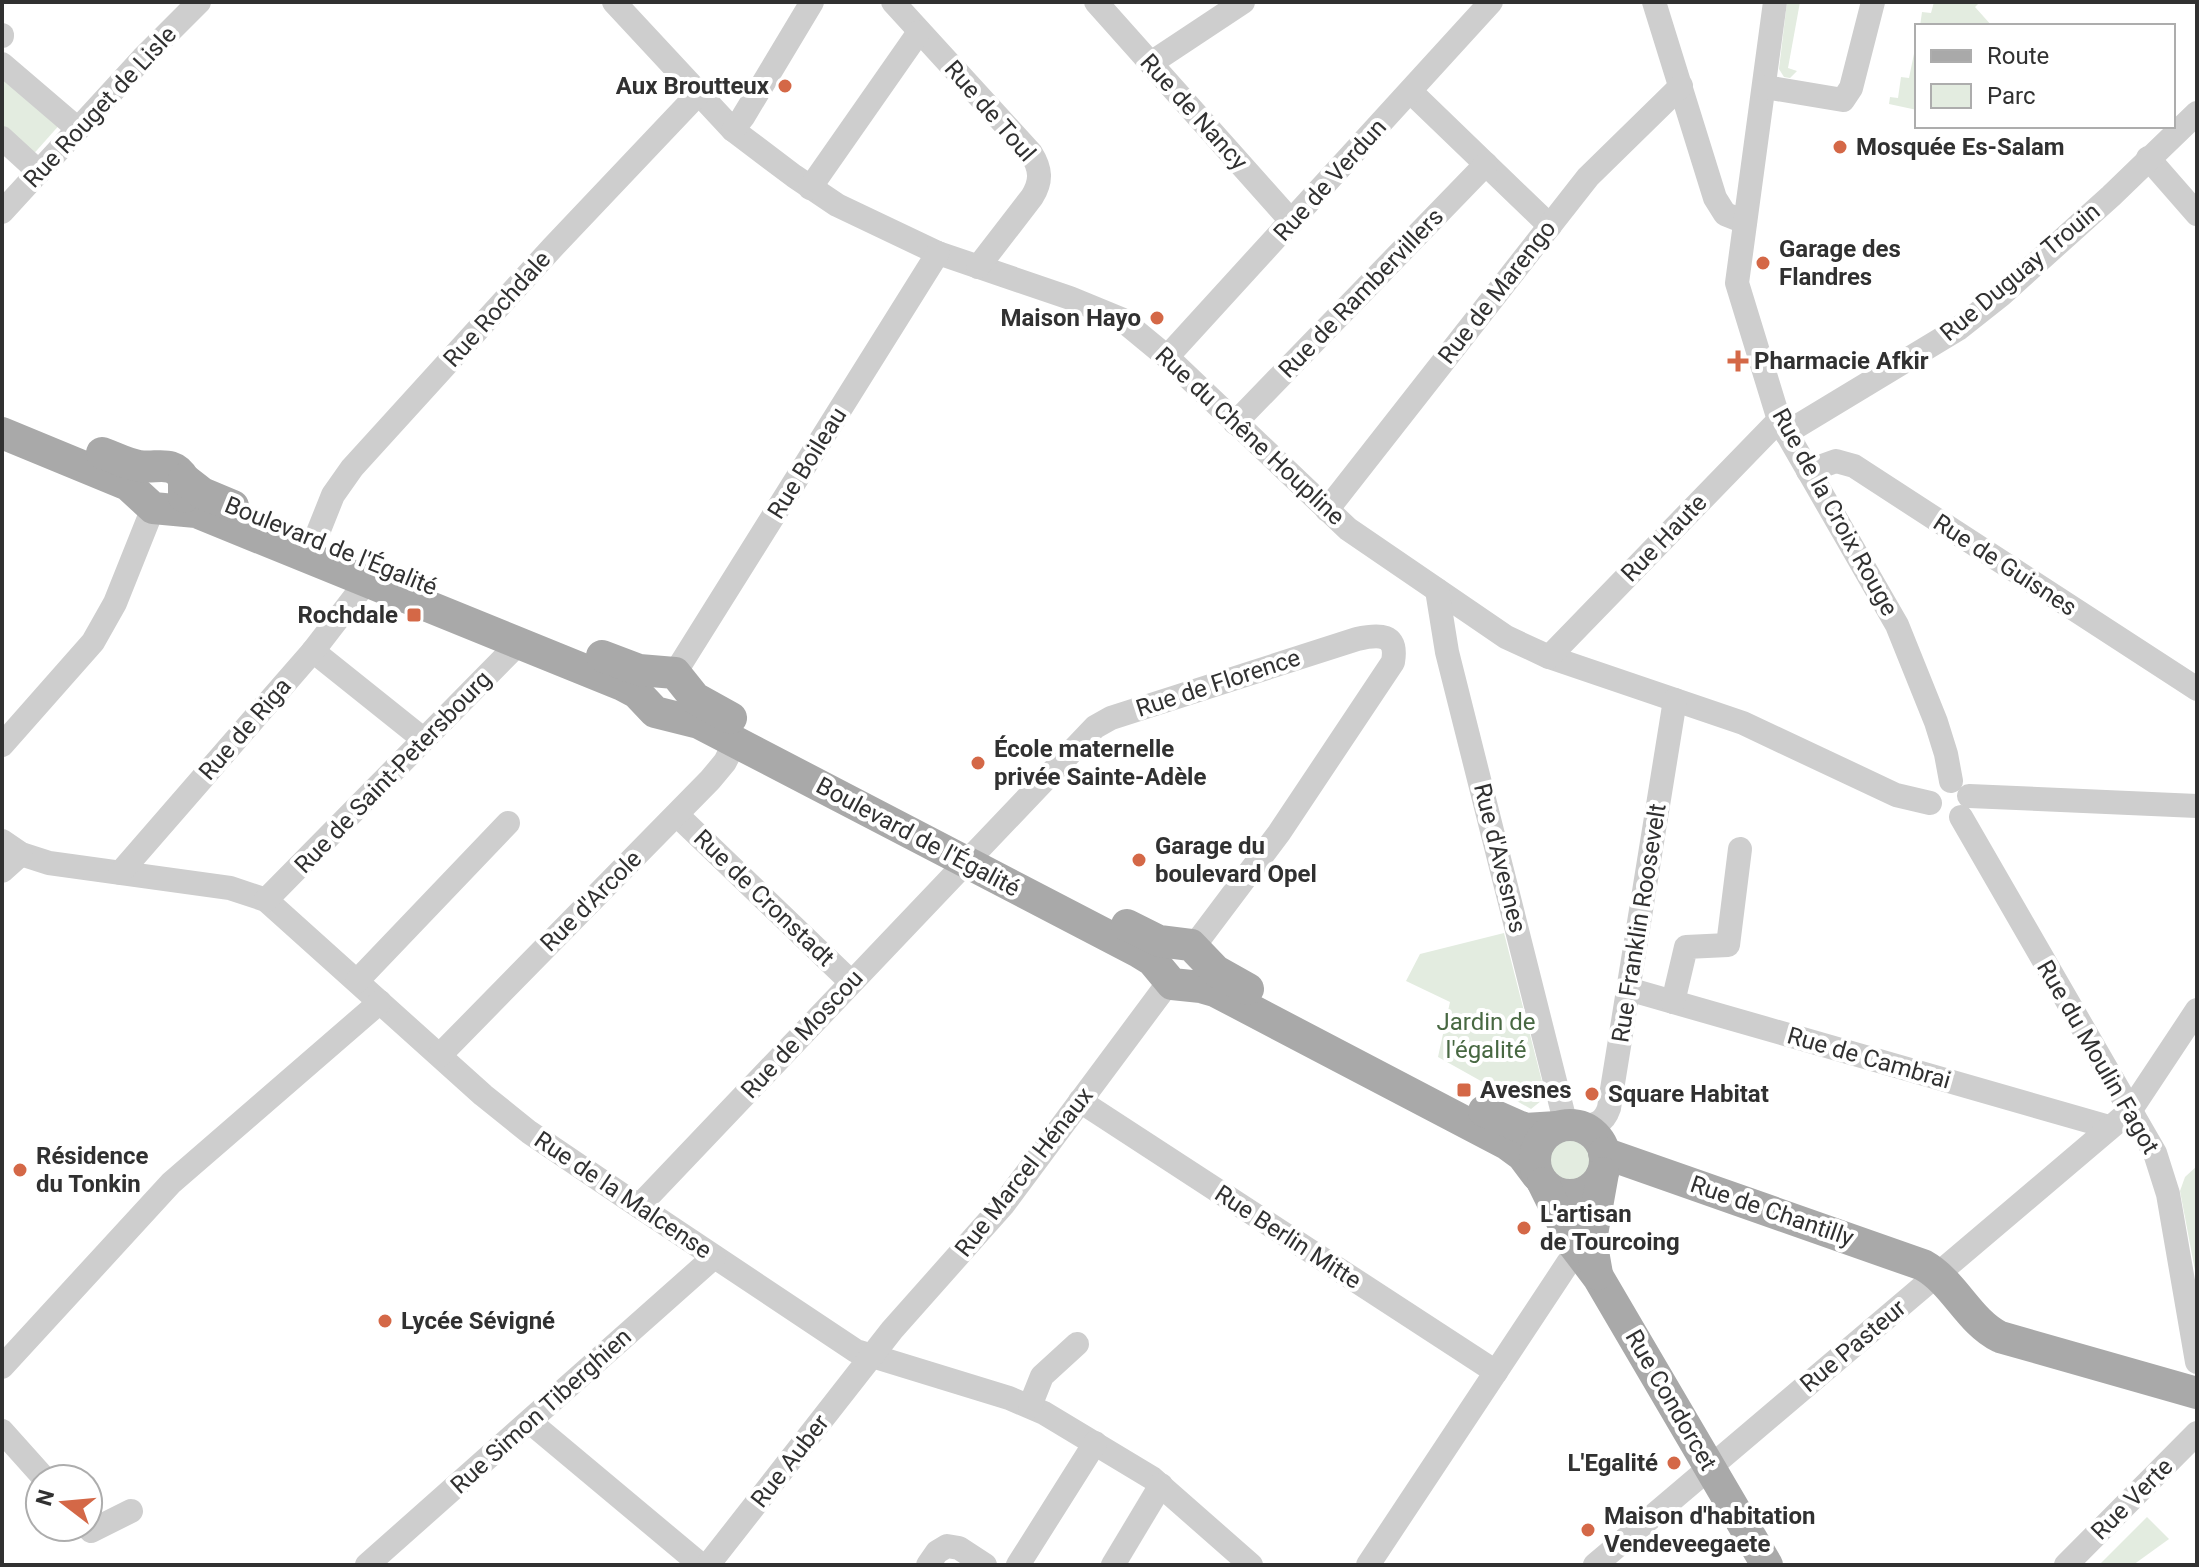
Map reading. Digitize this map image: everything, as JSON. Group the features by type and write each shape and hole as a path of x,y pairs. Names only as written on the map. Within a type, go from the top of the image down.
{"main road":[{"name":"Boulevard de l'Égalité","path":"2,413 127,463 171,472 202,493 629,667 674,676 706,705 1147,957 1172,980 1215,991 1495,1138 1522,1155 1540,1179"},
{"name":"Boulevard de l'Égalité","path":"2,433 119,480 155,505 196,512 622,685 656,708 691,719 1149,937 1191,948 1224,976 1507,1123 1525,1129 1568,1126"},
{"path":"155,505 140,489 143,477 171,472"},
{"path":"656,708 676,711 684,704 687,690 674,676"},
{"path":"1172,980 1201,975 1203,965 1191,948"},
{"path":"1585,1247 1604,1163 1596,1136 1568,1126 1545,1135 1537,1146 1534,1160 1540,1179 1559,1194 1573,1195 1591,1188 1604,1163"},
{"name":"Rue de Chantilly","path":"1604,1163 1902,1257 1937,1274"},
{"name":"Rue Condorcet","path":"1540,1179 1585,1247 1598,1277 1767,1565"},
{"path":"1937,1274 1987,1329 2000,1337 2197,1393"}],"street":[{"name":"Rue Rouget de Lisle","path":"2,212 143,58 199,2"},
{"name":"Rue du Chêne Houpline","path":"614,2 733,130 810,188 861,218 938,253 1112,314 1130,325 1360,538 1506,637 1549,657 1743,723 1896,795 1930,803 1939,817 1950,821 1960,798"},
{"path":"733,130 812,2"},
{"name":"Rue de Toul","path":"893,2 1031,153 1040,172 1040,180 1032,197 978,267"},
{"name":"Rue de Nancy","path":"1096,2 1292,222"},
{"path":"1151,63 1243,2"},
{"name":"Rue de Verdun","path":"1167,357 1491,2"},
{"path":"1654,2 1720,207 1732,219 1745,222"},
{"name":"Rue de la Croix Rouge","path":"1775,2 1737,283 1782,427 1897,625 1936,722 1960,798"},
{"path":"1765,87 1843,100 1851,88 1873,2"},
{"path":"810,188 919,32"},
{"path":"2,64 78,129"},
{"name":"Rue de Marengo","path":"1327,510 1596,168 1681,86"},
{"path":"1411,92 1550,226"},
{"name":"Rue Rochdale","path":"315,540 333,495 352,468 699,93"},
{"name":"Rue Duguay Trouin","path":"1782,427 1958,329 2001,295 2197,113"},
{"path":"2,138 39,172"},
{"path":"2148,158 2197,214"},
{"name":"Rue de Rambervillers","path":"1235,423 1486,164"},
{"name":"Rue Boileau","path":"674,676 938,253"},
{"name":"Rue Haute","path":"1549,657 1782,427"},
{"name":"Rue de Guisnes","path":"1808,471 1836,461 1854,466 2197,689"},
{"path":"2,745 93,642 115,603 155,505"},
{"name":"Rue de Riga","path":"120,873 313,651 367,581"},
{"name":"Rue d'Avesnes","path":"1437,590 1447,652 1568,1126"},
{"name":"Rue de Florence","path":"972,855 1103,722 1368,636 1377,635 1390,640 1395,654 1393,662 1279,833 1191,948"},
{"name":"Rue de Saint-Petersbourg","path":"266,900 519,643"},
{"path":"313,651 423,739"},
{"name":"Rue Franklin Roosevelt","path":"1568,1126 1598,1124 1607,1116 1675,700"},
{"name":"Rue d'Arcole","path":"440,1055 677,815 718,771 735,742"},
{"path":"1930,803 1936,787 1960,798 2197,806"},
{"name":"Rue du Moulin Fagot","path":"1960,798 2155,1153 2165,1179 2197,1362"},
{"name":"Rue de Cronstadt","path":"677,815 851,982"},
{"path":"357,981 508,823"},
{"path":"2,871 12,847"},
{"name":"Rue de la Malcense","path":"12,847 49,863 230,888 266,900 519,1124 714,1257 856,1351 1030,1406 1095,1443 1161,1485 1251,1565"},
{"path":"1673,1002 1686,947 1728,945 1740,849"},
{"name":"Rue de Moscou","path":"639,1206 972,855"},
{"name":"Rue Marcel Hénaux","path":"872,1357 892,1330 987,1224 1172,980"},
{"name":"Rue de Cambrai","path":"1628,989 2109,1127"},
{"path":"2,1367 171,1183 380,1002"},
{"name":"Rue Pasteur","path":"1595,1565 2130,1111 2197,1010"},
{"name":"Rue Berlin Mitte","path":"1080,1101 1496,1372"},
{"path":"1368,1565 1496,1372 1585,1247"},
{"name":"Rue Simon Tiberghien","path":"367,1565 714,1257"},
{"path":"1030,1406 1042,1376 1077,1344"},
{"name":"Rue Auber","path":"708,1565 872,1357"},
{"path":"530,1422 701,1565"},
{"path":"2,1431 31,1463"},
{"name":"Rue Verte","path":"2066,1565 2197,1433"},
{"path":"1018,1565 1095,1443"},
{"path":"1113,1565 1161,1485"},
{"path":"104,1524 131,1511"},
{"path":"928,1565 937,1552 947,1546 959,1548 985,1565"}],"green space":[{"path":"1787,2 1800,2 1788,68 1797,71 1790,78 1784,77 1779,69"},
{"path":"1934,2 1980,2 1975,7 1990,24 1920,24 1922,12 1931,13"},
{"path":"1915,49 1915,110 1889,104 1890,97 1898,98 1901,77 1909,78"},
{"path":"2,69 62,122 30,158 2,133"},
{"name":"Jardin de l'égalité","path":"1504,933 1546,1097 1531,1109 1438,1057 1450,1002 1406,981 1420,954"},
{"path":"1570,1138 1586,1145 1593,1161 1586,1177 1570,1184 1554,1177 1547,1161 1554,1145"},
{"path":"2197,1166 2197,1281 2180,1191 2185,1177"},
{"path":"2147,1517 2169,1539 2133,1565 2099,1565"}],"place":[{"name":"Aux Broutteux","path":"785,86"},
{"name":"Mosquée Es-Salam","path":"1840,147"},
{"name":"Garage des Flandres","path":"1763,263"},
{"name":"Maison Hayo","path":"1157,318"},
{"name":"Pharmacie Afkir","path":"1738,361"},
{"name":"Rochdale","path":"414,615"},
{"name":"École maternelle privée Sainte-Adèle","path":"978,763"},
{"name":"Garage du boulevard Opel","path":"1139,860"},
{"name":"Avesnes","path":"1464,1090"},
{"name":"Square Habitat","path":"1592,1094"},
{"name":"Résidence du Tonkin","path":"20,1170"},
{"name":"L'artisan de Tourcoing","path":"1524,1228"},
{"name":"Lycée Sévigné","path":"385,1321"},
{"name":"L'Egalité","path":"1674,1463"},
{"name":"Maison d'habitation Vendeveegaete","path":"1588,1530"}]}
